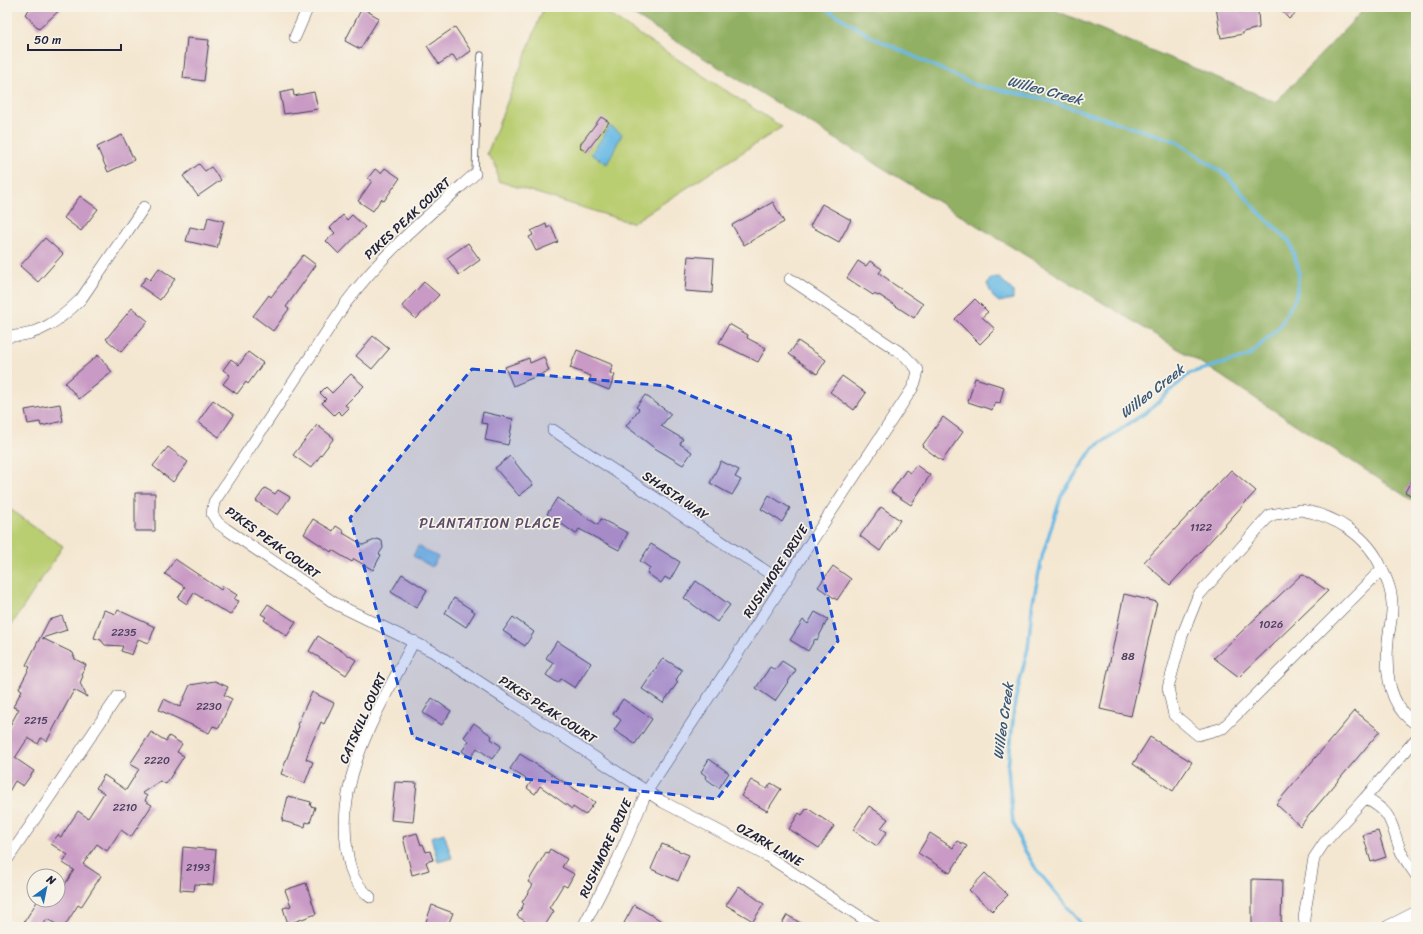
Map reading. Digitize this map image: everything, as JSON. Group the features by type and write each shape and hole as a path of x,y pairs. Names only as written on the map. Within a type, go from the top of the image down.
{"street":[{"path":"295,37 308,7"},
{"name":"PIKES PEAK COURT","path":"475,174 410,230 366,276 345,304 214,502 212,514 218,523 226,529 336,604 414,641 452,662 647,791"},
{"path":"7,336 23,335 44,328 68,312 80,299 144,207"},
{"name":"RUSHMORE DRIVE","path":"583,927 618,859 647,791 912,389 916,380 918,370 904,355 790,279"},
{"name":"SHASTA WAY","path":"553,430 784,583"},
{"path":"1382,569 1223,728 1198,735 1174,715 1168,688 1182,636 1198,596 1270,515 1300,510 1319,513 1336,520 1352,530 1366,543 1382,569 1389,584 1392,603 1387,669 1390,688 1397,705 1408,719 1416,724"},
{"name":"CATSKILL COURT","path":"370,897 359,887 351,873 345,839 347,792 364,742 414,641"},
{"path":"7,860 118,696"},
{"path":"1306,927 1304,918 1314,858 1329,838 1416,739"},
{"name":"OZARK LANE","path":"647,791 663,802 767,856 876,927"},
{"path":"1365,798 1380,807 1391,819 1400,850 1416,875"},
{"path":"1386,927 1416,912"}],"lane":[{"path":"475,174 477,105 481,55"}],"highlighted area":[{"path":"472,369 667,386 790,436 838,641 717,799 525,779 413,737 350,518"}],"green space":[{"path":"544,7 597,7 782,127 632,223 498,181 496,166 487,154"},
{"path":"630,7 1047,7 1276,102 1366,7 1416,7 1416,503 1206,366 627,11"},
{"path":"7,507 63,546 7,632"}],"water":[{"path":"610,126 622,134 607,164 591,154"},
{"path":"999,277 1013,291 1013,299 999,302 993,297 987,284 991,278"},
{"path":"418,546 438,557 432,567 413,556"},
{"path":"444,833 452,858 438,862 431,837"}],"building":[{"path":"32,7 63,7 39,29 25,14"},
{"path":"1216,7 1231,7 1232,10 1239,8 1239,12 1258,10 1259,28 1243,32 1243,34 1221,38"},
{"path":"1278,7 1302,7 1289,19"},
{"path":"362,8 379,18 360,49 345,41"},
{"path":"455,27 471,51 457,61 453,55 439,64 427,46"},
{"path":"187,38 209,40 204,81 183,78"},
{"path":"293,90 294,96 314,92 318,109 284,114 280,93"},
{"path":"601,117 609,122 586,152 580,147 581,143"},
{"path":"122,135 134,160 108,172 97,147"},
{"path":"199,164 205,171 211,167 221,180 198,196 183,176"},
{"path":"385,168 400,178 384,201 381,199 373,211 358,201 372,181 368,178 375,169 381,173"},
{"path":"80,196 98,209 81,231 64,218"},
{"path":"773,202 784,222 744,245 732,225"},
{"path":"822,204 851,220 839,242 810,226"},
{"path":"343,215 347,220 352,215 365,227 339,254 326,241 335,233 330,228"},
{"path":"208,217 224,221 217,248 186,241 190,227 205,230"},
{"path":"546,224 547,228 551,226 558,242 536,251 529,237 533,235 531,231"},
{"path":"45,238 63,254 38,282 20,266"},
{"path":"468,243 480,260 459,275 447,258"},
{"path":"303,255 316,265 286,307 289,309 273,331 253,316 269,295 271,297"},
{"path":"688,256 714,258 712,293 685,291"},
{"path":"858,261 866,266 870,261 882,269 879,273 923,304 914,318 879,295 873,295 847,278"},
{"path":"159,268 175,279 160,300 140,286 146,277 150,280"},
{"path":"424,282 439,295 416,319 402,306"},
{"path":"975,299 988,312 982,317 995,329 980,344 955,319"},
{"path":"132,308 148,321 121,352 106,339"},
{"path":"729,324 748,335 747,338 766,348 758,362 719,343"},
{"path":"373,336 389,349 372,369 356,356"},
{"path":"798,341 826,360 817,374 789,354"},
{"path":"577,350 613,365 610,373 615,375 609,390 589,382 591,376 570,368"},
{"path":"248,352 263,363 248,384 246,382 237,394 223,384 230,375 223,370 231,359 239,365"},
{"path":"98,355 112,372 79,399 65,383"},
{"path":"544,357 549,371 513,386 505,367 529,358 530,363"},
{"path":"351,374 364,386 345,405 349,408 342,415 338,411 334,415 322,403 326,399 320,393 326,387 332,393"},
{"path":"842,376 866,393 854,410 830,392"},
{"path":"975,378 1004,387 1000,403 995,402 992,410 968,402"},
{"path":"645,395 671,414 661,426 683,439 680,444 692,452 683,465 653,447 626,426 639,409 636,407"},
{"path":"213,400 234,415 219,437 198,422"},
{"path":"60,404 63,421 41,426 40,422 28,424 25,410"},
{"path":"483,412 513,419 508,445 485,440 488,424 481,423"},
{"path":"943,417 963,432 942,461 922,446"},
{"path":"317,425 334,438 311,468 293,455"},
{"path":"168,447 188,462 173,482 153,466"},
{"path":"510,456 533,485 519,496 495,468"},
{"path":"721,461 739,470 735,477 741,480 732,495 710,483"},
{"path":"916,465 930,475 911,505 891,492 906,470 910,473"},
{"path":"1231,470 1256,491 1170,585 1144,562"},
{"path":"1416,472 1416,498 1405,492"},
{"path":"265,488 275,494 278,490 290,497 278,515 256,501"},
{"path":"135,493 155,493 155,531 135,531"},
{"path":"769,495 790,508 782,522 761,509"},
{"path":"557,498 598,525 601,519 628,533 619,550 579,529 576,534 547,514"},
{"path":"881,507 900,520 880,551 860,536"},
{"path":"313,519 333,531 336,526 344,531 343,533 363,545 377,539 382,541 383,548 379,554 381,555 373,570 354,559 352,562 332,550 331,552 304,534"},
{"path":"651,544 680,562 670,580 665,577 661,583 647,573 650,568 640,561"},
{"path":"175,559 221,590 223,586 237,595 234,599 239,601 230,615 194,593 187,604 178,598 185,587 165,574"},
{"path":"833,566 851,579 837,600 818,587"},
{"path":"402,574 427,590 416,608 391,592"},
{"path":"1302,574 1328,591 1239,677 1214,658"},
{"path":"696,581 730,605 717,622 684,598"},
{"path":"1124,594 1157,602 1131,716 1100,709"},
{"path":"454,598 475,612 466,627 445,613"},
{"path":"268,604 296,622 287,636 264,620 266,617 261,614"},
{"path":"104,610 116,614 118,610 155,627 149,643 138,639 132,655 121,651 123,646 105,645 101,640 94,638"},
{"path":"815,612 828,619 817,640 815,639 808,651 790,640 803,620 808,624"},
{"path":"62,616 67,630 42,638 73,653 75,659 86,665 81,674 83,676 80,683 87,697 74,690 47,741 41,738 38,744 28,738 15,758 34,771 23,786 15,781 7,795 7,731 19,709 13,707 22,690 19,688 30,667 26,665 49,620"},
{"path":"513,617 534,632 525,646 503,631"},
{"path":"318,636 356,660 346,675 309,651"},
{"path":"557,641 591,663 575,688 561,679 558,683 546,675 554,663 546,658"},
{"path":"663,658 682,670 676,680 678,682 663,703 642,689"},
{"path":"782,661 796,670 775,701 756,688 770,667 775,670"},
{"path":"215,681 228,687 224,695 232,699 219,728 213,726 209,733 159,710 164,699 180,707 190,685"},
{"path":"312,692 334,703 324,724 321,722 310,747 306,759 313,762 305,783 281,774 299,726 297,725"},
{"path":"432,698 451,711 442,725 423,713"},
{"path":"623,699 652,719 635,744 614,730 621,720 613,714"},
{"path":"1355,711 1380,731 1300,826 1276,804"},
{"path":"474,723 492,736 491,739 501,746 492,759 477,748 471,757 462,751 469,741 464,737"},
{"path":"151,732 166,741 169,736 182,744 177,752 184,756 166,784 160,781 142,793 147,796 145,801 152,805 131,837 121,830 107,851 97,844 83,864 101,876 81,907 78,905 64,927 61,927 47,919 42,927 21,927 33,908 66,908 66,883 74,870 63,863 68,855 51,844 58,835 61,837 78,811 88,818 104,793 96,788 104,775 126,790 139,769 130,764"},
{"path":"1150,737 1192,762 1173,791 1133,764"},
{"path":"520,754 595,802 585,815 573,807 572,809 540,786 535,794 527,788 531,782 510,769"},
{"path":"709,759 729,773 719,788 705,778 706,776 701,772"},
{"path":"751,780 767,789 771,783 781,789 767,811 741,796"},
{"path":"395,782 417,783 413,822 391,820"},
{"path":"288,796 311,802 310,806 315,807 310,823 306,822 305,827 282,821"},
{"path":"869,806 888,819 881,828 887,832 877,846 853,830"},
{"path":"807,808 834,826 819,848 789,829 799,813 802,815"},
{"path":"1378,831 1386,857 1371,862 1363,835"},
{"path":"417,833 421,845 423,844 426,852 430,851 433,860 426,862 429,870 412,875 403,837"},
{"path":"930,833 953,848 957,841 967,846 950,873 918,853"},
{"path":"662,844 689,855 678,881 651,869"},
{"path":"183,847 216,850 213,885 195,884 194,891 180,890"},
{"path":"550,849 567,859 562,867 574,874 567,887 563,885 549,908 554,911 544,927 534,927 517,916 524,904 522,902 533,885 528,882 546,852 548,853"},
{"path":"985,873 1008,895 992,911 969,890"},
{"path":"1252,879 1282,880 1281,927 1252,927"},
{"path":"306,883 316,914 288,924 283,908 291,906 285,890"},
{"path":"739,886 764,904 753,921 726,905"},
{"path":"432,905 453,913 447,927 424,927"},
{"path":"634,905 672,927 630,927 624,923"},
{"path":"787,915 807,927 780,927"}],"waterway":[{"name":"Willeo Creek","path":"823,7 870,36 975,85 1036,97 1176,141 1227,176 1258,211 1290,242 1299,271 1296,297 1279,327 1249,356 1190,373 1148,411 1093,448 1061,496 1042,557 1032,607 1028,648 1015,701 1008,768 1013,823 1018,832 1020,842 1036,869 1084,927"}],"district":[{"name":"PLANTATION PLACE","path":"490,523"}]}
